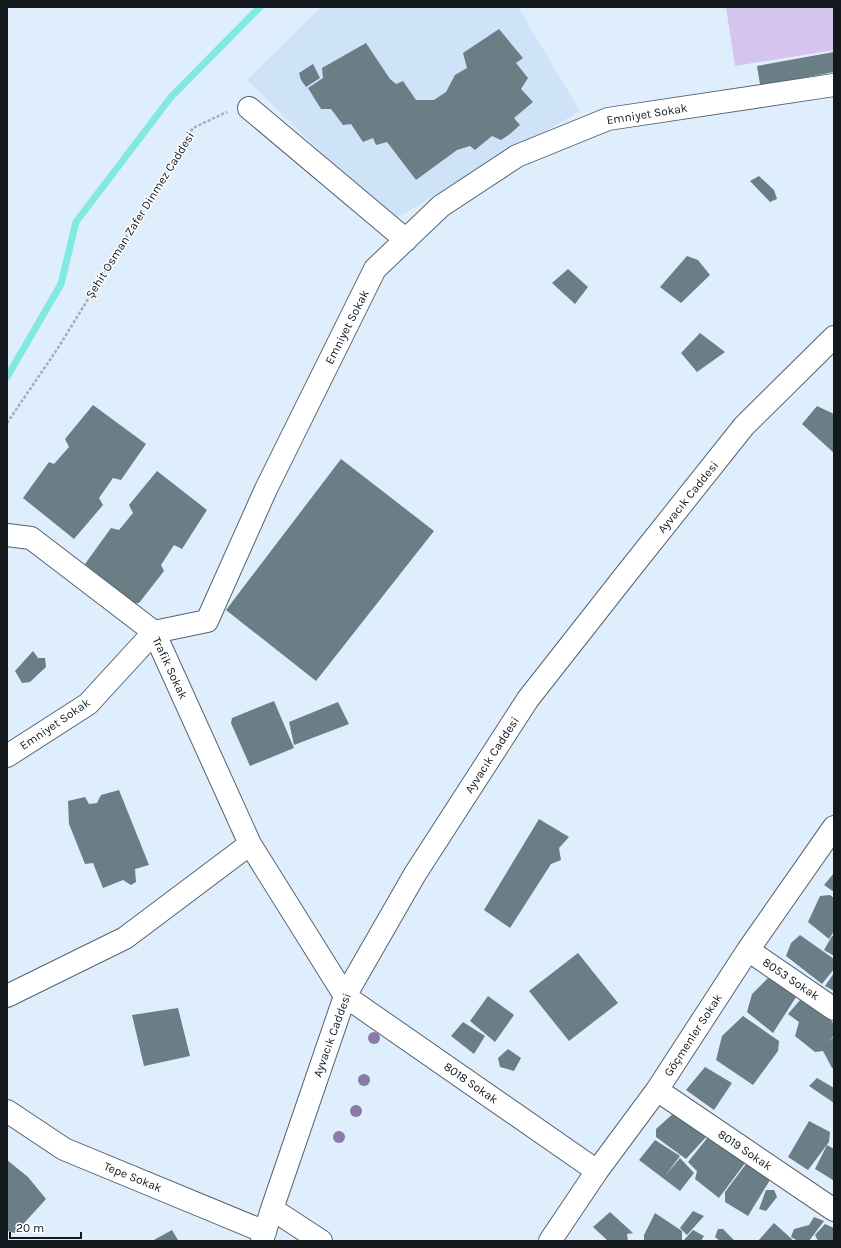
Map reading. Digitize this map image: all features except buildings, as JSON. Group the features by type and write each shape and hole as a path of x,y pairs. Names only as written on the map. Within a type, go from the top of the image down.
{"street":[{"name":"Emniyet Sokak","path":"7,756 88,704 154,632 207,621 266,489 376,269 441,206 517,156 608,119 834,85"},
{"path":"249,108 406,240"},
{"name":"Ayvacık Caddesi","path":"264,1236 345,996 415,874 528,699 744,426 834,336"},
{"name":"Trafik Sokak","path":"7,535 31,538 154,632 250,844 345,996"},
{"name":"Göçmenler Sokak","path":"556,1239 597,1170 657,1090 748,950 834,827"},
{"path":"7,996 125,938 250,844"},
{"name":"8053 Sokak","path":"748,950 834,1009"},
{"name":"8018 Sokak","path":"345,996 597,1170"},
{"name":"8019 Sokak","path":"657,1090 834,1210"},
{"name":"Tepe Sokak","path":"7,1111 64,1149 264,1236"},
{"path":"272,1209 322,1241"}],"path":[{"name":"Şehit Osman Zafer Dinmez Caddesi","path":"7,423 58,348 193,128 223,112 249,108"}],"shaded area":[{"path":"518,7 580,111 391,221 247,80 320,8"},
{"path":"726,7 834,7 834,50 735,66"}],"waterway":[{"path":"7,377 61,284 76,222 171,97 260,7"}]}
